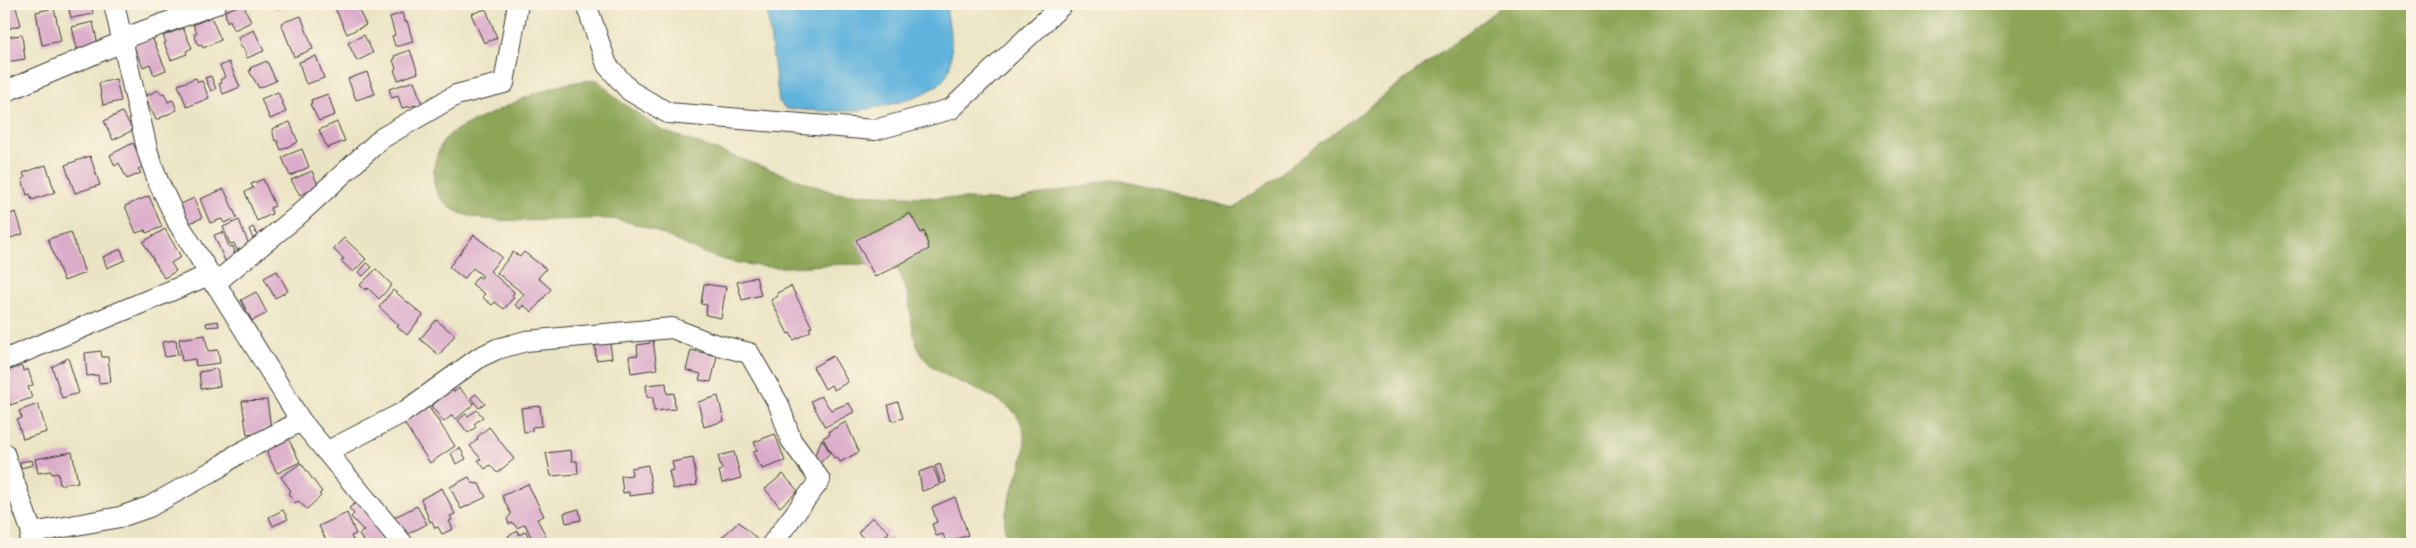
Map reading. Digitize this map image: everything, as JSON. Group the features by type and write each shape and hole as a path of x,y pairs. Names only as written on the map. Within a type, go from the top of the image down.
{"street":[{"path":"114,4 148,153 158,181 178,223 211,280 301,421 328,451 403,544"},
{"path":"4,92 122,40 216,4"},
{"path":"4,360 211,280 295,218 382,138 456,95 504,83 518,4"},
{"path":"586,4 607,65 630,91 668,113 875,130 951,109 1063,4"},
{"path":"328,451 404,412 480,356 497,349 526,342 672,328 710,343 749,353 779,405 791,440 820,480 772,544"},
{"path":"4,453 30,538 120,517 149,507 218,468 236,455 301,421"}],"green space":[{"path":"1505,4 2412,4 2412,544 1009,544 1005,530 1006,514 1024,450 1024,434 1019,419 1001,401 946,375 933,367 924,358 914,337 908,296 899,271 868,265 776,267 724,260 637,224 610,219 530,221 487,219 470,216 453,210 447,205 437,193 434,184 434,167 438,152 445,139 457,130 515,102 555,87 598,80 617,99 661,130 835,193 1011,201 1114,179 1235,208"}],"water":[{"path":"766,4 946,4 951,41 949,68 946,76 940,83 930,90 888,105 851,111 786,109 779,102"}],"building":[{"path":"4,4 15,4 21,25 4,30"},
{"path":"68,4 91,4 93,14 71,18"},
{"path":"243,4 251,22 234,30 230,20 227,22 225,11"},
{"path":"273,4 289,4 278,9"},
{"path":"345,4 356,4 366,25 347,34 335,8"},
{"path":"54,8 61,41 42,45 36,12"},
{"path":"486,9 497,38 484,43 471,14"},
{"path":"402,13 405,22 407,21 413,42 395,46 392,36 395,35 390,17"},
{"path":"301,16 313,49 294,57 281,23"},
{"path":"211,17 221,40 203,48 201,44 198,45 194,34 197,33 193,25"},
{"path":"93,22 98,45 77,49 72,27"},
{"path":"183,28 192,48 186,51 187,54 171,60 163,36"},
{"path":"254,30 264,51 247,58 243,47 241,48 238,37"},
{"path":"22,35 25,59 6,62 4,37"},
{"path":"364,35 373,53 357,61 348,43"},
{"path":"152,37 166,70 154,75 150,64 143,67 133,45"},
{"path":"410,50 418,73 398,80 394,70 396,69 393,60 395,59 394,56"},
{"path":"316,56 324,78 307,84 299,62"},
{"path":"267,61 276,81 259,88 249,71 251,71 250,68"},
{"path":"229,62 240,87 223,94 219,84 222,83 220,80 225,77 220,66"},
{"path":"367,72 375,94 356,100 348,79"},
{"path":"211,76 216,89 211,91 205,78"},
{"path":"196,78 198,82 202,81 209,98 187,107 178,85"},
{"path":"116,79 121,101 103,105 99,83"},
{"path":"414,81 422,104 402,108 398,96 392,98 389,89"},
{"path":"159,90 161,94 164,93 168,102 173,100 177,110 156,120 145,96"},
{"path":"278,92 286,112 270,119 261,99"},
{"path":"328,94 335,115 319,121 310,104 312,103 311,100"},
{"path":"122,112 133,130 113,140 104,121"},
{"path":"290,122 298,142 281,150 277,140 275,141 272,129"},
{"path":"337,122 345,141 327,148 319,130"},
{"path":"133,143 144,166 138,169 141,173 127,179 119,163 115,166 110,155"},
{"path":"302,149 309,167 290,176 282,157"},
{"path":"90,156 100,185 75,193 65,165"},
{"path":"46,165 55,192 32,200 30,194 27,195 22,179 25,178 23,173"},
{"path":"312,171 319,187 300,195 291,180"},
{"path":"263,179 275,206 270,208 272,214 257,221 245,192 253,188 251,184"},
{"path":"224,189 237,218 224,223 222,219 210,223 200,199"},
{"path":"149,196 162,227 146,233 145,230 136,233 125,206"},
{"path":"194,198 202,218 187,224 179,205"},
{"path":"16,212 23,234 4,240 4,216"},
{"path":"910,213 921,233 924,231 929,249 875,277 856,240"},
{"path":"239,220 249,245 237,250 234,243 230,244 223,227"},
{"path":"253,227 258,237 253,239 249,229"},
{"path":"165,229 181,257 171,263 176,271 164,278 143,242"},
{"path":"71,232 85,273 64,281 48,239"},
{"path":"223,232 229,247 233,246 235,252 232,254 234,257 225,261 214,235"},
{"path":"474,235 502,257 490,271 514,292 512,296 514,297 504,309 495,302 492,305 482,297 485,294 472,284 478,276 481,278 483,276 473,268 464,279 449,267"},
{"path":"344,238 366,259 353,272 341,261 344,259 333,249"},
{"path":"121,249 125,260 107,268 103,257"},
{"path":"513,252 520,257 524,252 546,269 538,278 551,289 532,312 523,305 520,309 515,305 524,294 497,273"},
{"path":"367,263 372,267 363,276 359,272"},
{"path":"376,269 392,285 379,299 368,288 365,290 360,285"},
{"path":"277,271 288,291 275,298 264,278"},
{"path":"756,277 761,295 742,300 737,282"},
{"path":"704,284 726,287 721,318 706,315 707,305 701,304"},
{"path":"791,286 812,327 809,328 811,331 794,340 790,333 788,334 771,300 778,296 777,293"},
{"path":"393,290 423,315 407,335 379,307"},
{"path":"256,292 267,313 252,321 241,300"},
{"path":"436,320 455,335 439,355 420,339"},
{"path":"218,321 219,326 207,327 206,323"},
{"path":"205,335 208,351 218,350 220,363 196,366 195,359 182,361 179,339"},
{"path":"176,340 178,355 165,357 162,342"},
{"path":"650,340 653,340 657,369 631,373 629,356 638,355 637,345 650,343"},
{"path":"610,344 612,358 596,360 595,345"},
{"path":"691,350 717,356 711,382 699,380 701,374 686,370"},
{"path":"101,351 102,357 108,357 111,382 99,383 98,375 87,376 85,353"},
{"path":"833,356 848,382 834,390 831,385 825,389 813,367"},
{"path":"68,358 79,393 62,398 52,367"},
{"path":"22,366 23,371 28,369 33,385 28,387 32,398 10,405 4,386 4,372"},
{"path":"217,369 220,386 201,389 199,372"},
{"path":"666,383 667,394 674,393 675,409 654,411 653,397 647,397 646,385"},
{"path":"459,388 474,404 456,419 452,415 444,422 431,406 452,389 454,392"},
{"path":"476,394 485,404 479,408 471,398"},
{"path":"718,396 724,421 704,427 698,402"},
{"path":"821,396 831,410 849,403 854,412 825,427 811,401"},
{"path":"267,400 271,428 262,429 262,433 247,435 242,401"},
{"path":"898,402 903,418 892,421 888,405"},
{"path":"38,404 47,432 23,439 17,420 22,418 19,411"},
{"path":"540,406 542,426 532,427 532,431 524,432 521,408"},
{"path":"429,407 455,446 430,463 404,423"},
{"path":"477,410 483,417 474,424 476,427 468,433 458,420 466,414 468,416"},
{"path":"846,422 859,452 840,462 837,457 834,458 823,438 830,434 829,431"},
{"path":"489,427 514,459 497,473 490,465 485,469 478,460 481,459 470,446"},
{"path":"775,434 785,461 762,469 753,452 757,450 754,442"},
{"path":"288,438 300,462 277,473 265,449"},
{"path":"822,439 830,453 817,466 813,459"},
{"path":"460,448 466,459 456,464 451,453"},
{"path":"571,450 572,461 577,461 578,474 551,476 546,453"},
{"path":"72,452 78,482 60,485 58,473 52,474 51,471 38,473 35,459"},
{"path":"734,452 741,478 722,483 719,471 722,470 718,456"},
{"path":"693,458 697,485 673,489 669,471 674,470 672,462"},
{"path":"32,460 33,465 21,468 20,462"},
{"path":"301,463 322,492 319,494 321,496 307,509 298,501 295,503 288,493 291,491 281,477"},
{"path":"940,464 946,482 941,484 935,466"},
{"path":"648,465 652,493 629,496 629,492 623,493 621,476 632,475 631,468"},
{"path":"933,467 940,485 922,491 919,472"},
{"path":"783,474 798,491 780,507 765,489"},
{"path":"469,477 472,483 479,484 486,497 461,509 450,487"},
{"path":"528,484 544,516 537,519 546,536 533,541 525,524 517,528 513,523 509,524 507,519 511,514 502,496"},
{"path":"442,488 455,514 450,516 452,520 449,521 453,529 442,534 438,527 435,528 432,521 430,522 421,499"},
{"path":"955,497 968,535 946,543 943,534 936,536 932,524 937,522 932,507"},
{"path":"357,502 380,529 387,544 366,544 362,540 359,534 364,531 351,517 354,514 349,508"},
{"path":"417,506 427,524 406,535 393,518"},
{"path":"579,509 581,520 566,523 564,513"},
{"path":"283,510 288,519 273,526 269,517"},
{"path":"347,513 356,534 351,536 355,544 328,544 319,526"},
{"path":"872,517 889,532 879,544 871,544 858,533"},
{"path":"739,522 762,544 728,544 721,538"},
{"path":"518,531 519,535 526,531 529,539 518,544 509,544 508,536"},
{"path":"888,535 898,544 880,544"}]}
